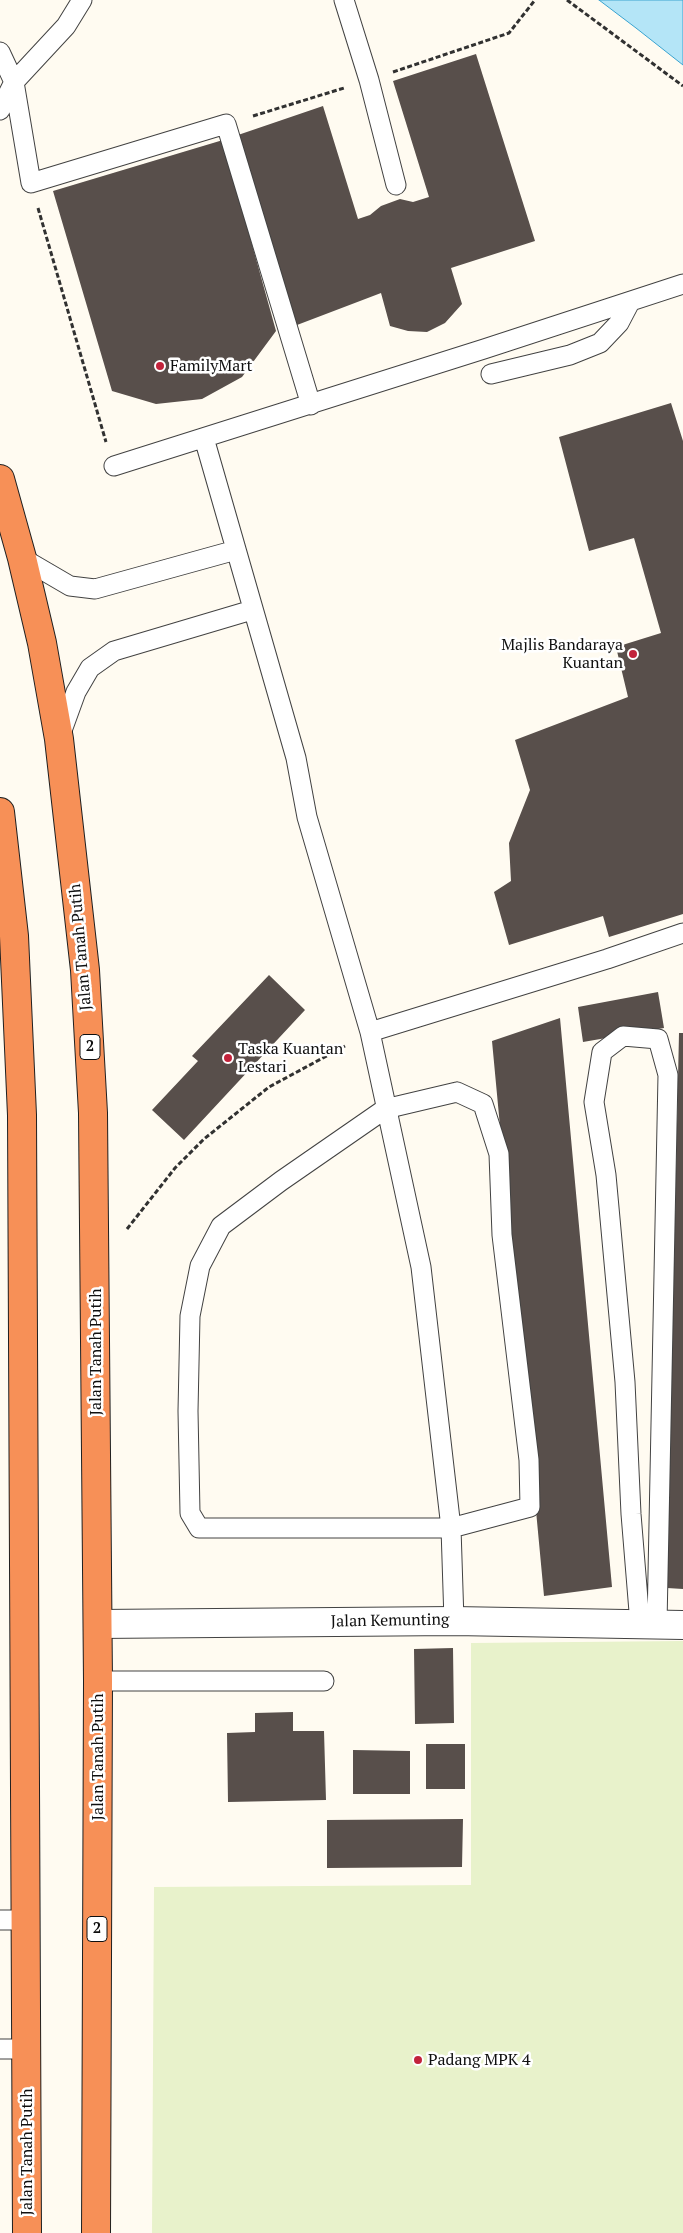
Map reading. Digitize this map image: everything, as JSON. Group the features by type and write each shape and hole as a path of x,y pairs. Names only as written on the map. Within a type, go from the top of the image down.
{"highway":[{"name":"Jalan Tanah Putih","path":"0,479 22,558 42,643 59,739 85,970 93,1112 98,1624 96,2233"},
{"name":"Jalan Tanah Putih","path":"0,812 14,936 22,1115 13,2049 27,2233"}],"street":[{"name":"Jalan Kemunting","path":"98,1624 454,1621 660,1624"}],"lane":[{"path":"0,110 7,81 66,26 82,0"},
{"path":"344,0 369,80 396,185"},
{"path":"0,52 31,183 226,124 311,405"},
{"path":"114,466 311,405 683,284"},
{"path":"491,374 570,355 600,343 619,323 630,302"},
{"path":"204,438 296,758 307,817 370,1032 420,1267 451,1528 454,1621"},
{"path":"22,558 70,586 95,589 236,550"},
{"path":"59,739 76,692 90,668 114,651 252,610"},
{"path":"370,1032 607,959 683,933"},
{"path":"623,1036 658,1040 668,1075 660,1624 631,1514 625,1382 606,1174 594,1102 602,1052 623,1036"},
{"path":"458,1092 483,1104 499,1154 502,1235 529,1460 530,1507 451,1528 200,1528 190,1513 188,1411 190,1316 200,1266 222,1226 281,1181 385,1109 458,1092"},
{"path":"98,1681 324,1681"}],"path":[{"path":"567,0 683,86"},
{"path":"31,183 114,466"},
{"path":"96,1271 150,1198 175,1168 204,1139 268,1087 370,1032"}],"green space":[{"name":"Padang MPK 4","path":"683,1641 683,2233 152,2233 154,1887 471,1885 471,1643"}],"water":[{"path":"599,0 683,0 683,65 636,28"}],"building":[{"path":"476,54 535,241 451,268 462,304 445,323 427,332 408,331 390,326 381,293 297,325 238,135 323,106 358,219 370,215 381,206 400,199 413,202 429,197 393,81"},
{"path":"223,140 276,331 242,377 202,399 156,404 112,391 53,191"},
{"path":"671,403 683,441 683,914 609,937 603,916 509,945 494,892 511,881 509,843 530,790 515,740 628,697 616,647 661,633 634,538 589,551 559,437"},
{"name":"Taska Kuantan Lestari","path":"269,975 305,1010 184,1140 152,1110 198,1061 192,1056"},
{"path":"658,992 664,1028 583,1042 578,1007"},
{"path":"560,1018 612,1587 544,1596 492,1041"},
{"path":"679,1033 683,1033 683,1589 667,1588"},
{"path":"453,1648 454,1723 415,1724 414,1649"},
{"path":"293,1712 293,1731 324,1731 326,1800 228,1802 227,1733 255,1732 255,1713"},
{"path":"426,1744 465,1744 465,1789 426,1789"},
{"path":"353,1750 410,1751 410,1794 353,1794"},
{"path":"463,1819 462,1867 327,1868 327,1820"}],"place":[{"name":"FamilyMart","path":"160,366"},
{"name":"Majlis Bandaraya Kuantan","path":"633,654"},
{"name":"Taska Kuantan Lestari","path":"228,1058"},
{"name":"Padang MPK 4","path":"418,2060"}]}
